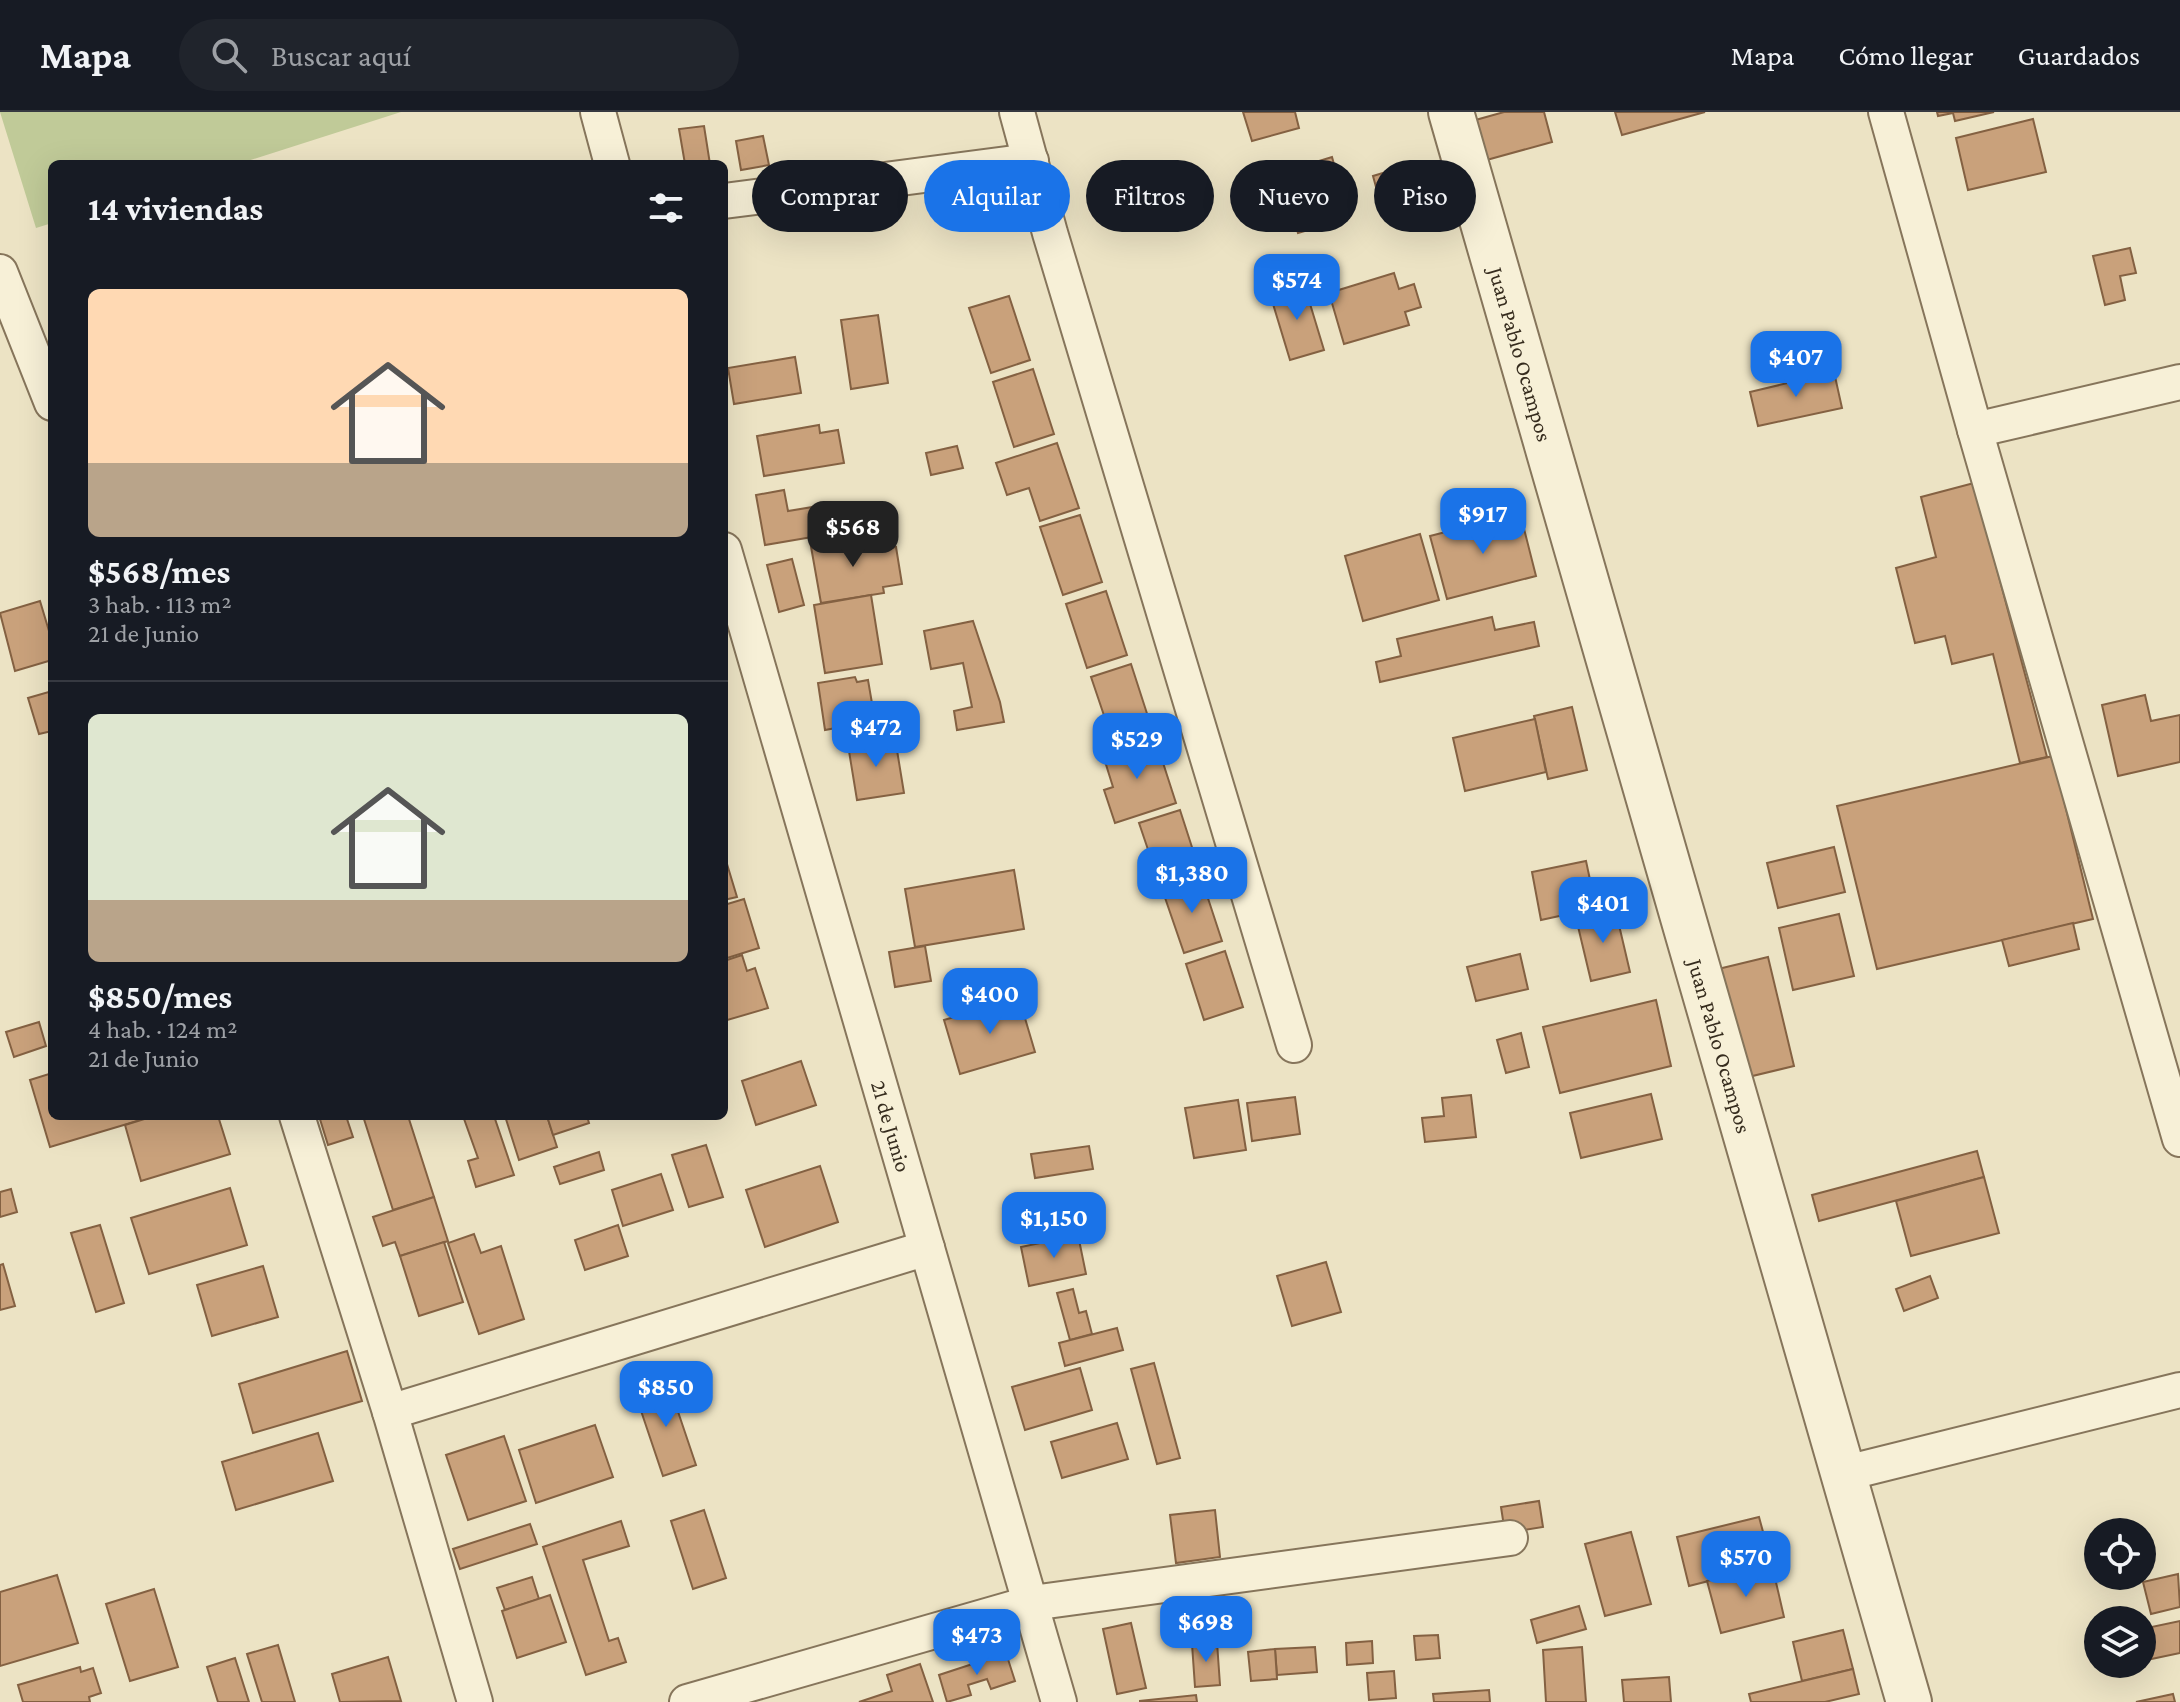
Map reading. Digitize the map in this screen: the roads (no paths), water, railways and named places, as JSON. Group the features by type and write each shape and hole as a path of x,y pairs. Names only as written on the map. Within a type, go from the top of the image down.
{"street":[{"path":"598,112 611,160"},
{"path":"1017,112 1031,160"},
{"name":"Juan Pablo Ocampos","path":"1451,112 1909,1702"},
{"path":"1886,112 2180,1139"},
{"path":"728,200 924,175"},
{"path":"1052,232 1294,1045"},
{"path":"0,272 48,391"},
{"path":"1975,430 2180,382"},
{"name":"21 de Junio","path":"728,564 1059,1702"},
{"path":"298,1120 390,1412 475,1702"},
{"path":"390,1412 927,1248"},
{"path":"1842,1474 2180,1390"},
{"path":"687,1702 1032,1603 1510,1538"}]}
